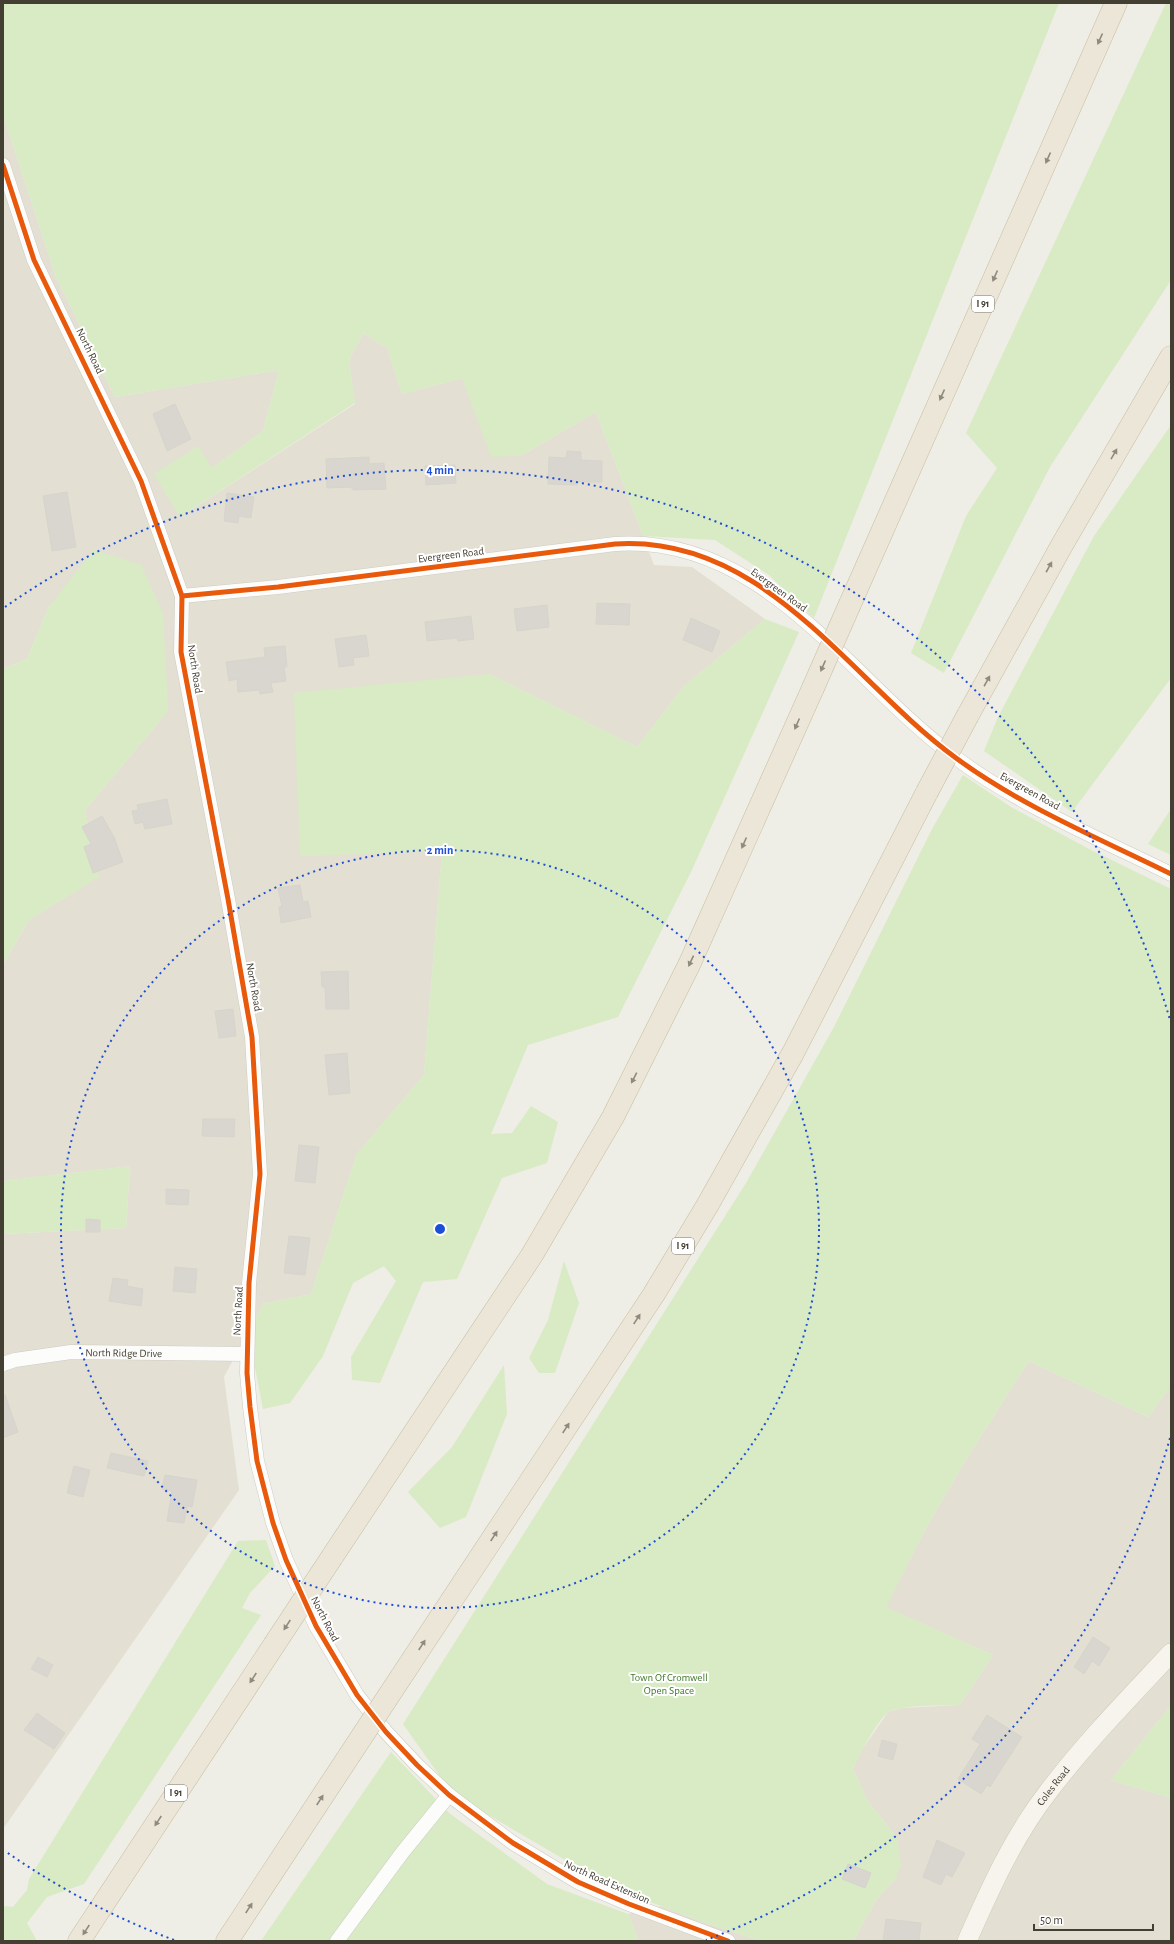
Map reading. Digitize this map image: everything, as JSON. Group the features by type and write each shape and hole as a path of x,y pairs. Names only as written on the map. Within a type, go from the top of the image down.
{"highway":[{"name":"I 91","path":"79,1941 535,1250 613,1117 689,965 1116,3"},
{"name":"I 91","path":"227,1941 654,1294 707,1206 796,1047 968,715 1062,545 1171,357"},
{"path":"1150,392 1171,370"}],"street":[{"name":"North Road","path":"3,165 34,260 141,481 182,596 181,652 228,899 252,1037 260,1174 249,1283 247,1354 250,1406 259,1467 273,1523 295,1582 324,1642 365,1707 416,1765 449,1795"},
{"name":"Evergreen Road","path":"182,596 278,587 615,544 653,544 684,550 735,572 765,590 790,609 830,643 916,726 970,768 1030,804 1171,874"},
{"name":"North Ridge Drive","path":"3,1364 15,1360 71,1352 247,1354"},
{"name":"Coles Road","path":"967,1941 1014,1842 1048,1792 1112,1717 1171,1653"},
{"path":"337,1941 402,1853 449,1795"},
{"name":"North Road Extension","path":"449,1795 513,1843 572,1878 629,1904 728,1941"}],"shaded area":[{"path":"3,115 56,277 115,397 279,370 263,431 212,468 180,517 355,404 349,360 363,333 387,348 402,394 462,378 522,455 596,412 654,565 692,567 765,619 684,686 637,747 489,674 300,855 442,851 424,1075 357,1154 311,1294 263,1304 224,1377 239,1490 3,1829 3,1234 126,1228 130,1166 3,1181 3,965 29,920 98,877 85,810 168,711 49,606 27,659 3,669"},
{"path":"1029,1361 1148,1417 1171,1386 1171,1705 1111,1780 1171,1798 1171,1941 853,1941 876,1900 895,1879 897,1838 867,1800 853,1769 859,1754 888,1712 901,1708 960,1705 993,1655 885,1607 926,1528 970,1453"},
{"path":"661,1906 706,1923 762,1941 639,1941 628,1914"}],"green space":[{"path":"3,3 1059,3 814,618 769,575 715,540 643,536 596,412 522,455 491,457 462,378 402,394 387,348 363,333 349,360 355,403 180,517 154,474 198,446 212,468 263,431 279,370 115,397 56,277 3,115"},
{"path":"1166,3 1171,3 1171,280 1050,467 944,673 911,653 966,516 997,468 966,433"},
{"path":"1171,425 1171,678 1072,812 984,751 998,717 1094,536"},
{"path":"94,550 141,565 163,613 168,711 85,810 99,877 29,920 3,965 3,669 27,659 49,606"},
{"path":"765,619 799,632 691,872 618,1017 528,1045 491,1134 512,1133 531,1106 558,1122 547,1163 502,1178 457,1279 423,1282 380,1383 352,1380 351,1357 396,1281 384,1266 353,1283 323,1356 290,1403 263,1409 248,1331 263,1304 311,1294 357,1154 424,1075 442,851 300,856 294,693 489,674 637,747 684,686"},
{"name":"Town Of Cromwell Open Space","path":"963,775 1011,807 1091,850 1171,889 1171,1386 1148,1417 1029,1361 970,1453 926,1528 886,1607 993,1655 960,1705 923,1706 896,1709 885,1715 875,1729 855,1764 853,1769 867,1800 897,1838 901,1864 895,1879 876,1900 853,1941 762,1941 706,1923 613,1888 480,1810 444,1782 403,1724 746,1183 834,1027 932,829"},
{"path":"1171,809 1171,855 1148,844"},
{"path":"130,1166 126,1228 3,1234 3,1181"},
{"path":"564,1261 579,1303 555,1373 539,1373 529,1358 548,1320"},
{"path":"504,1365 507,1414 466,1517 440,1528 408,1492 452,1447"},
{"path":"266,1540 275,1566 250,1593 242,1608 261,1615 84,1884 47,1897 27,1923 37,1941 3,1941 3,1906 13,1907 27,1890 29,1879 238,1541"},
{"path":"1171,1705 1171,1798 1111,1780"},
{"path":"391,1752 449,1813 547,1884 628,1914 639,1941 261,1941"}],"building":[{"path":"175,404 191,439 167,451 153,414"},
{"path":"567,451 581,452 581,460 602,461 602,482 577,482 577,485 548,484 549,457 566,458"},
{"path":"369,457 369,464 384,463 386,489 354,490 350,487 327,488 326,459"},
{"path":"455,465 456,483 426,485 425,466"},
{"path":"67,492 76,547 52,551 43,496"},
{"path":"227,493 254,497 251,518 239,516 238,523 224,521"},
{"path":"597,603 630,604 629,625 596,624"},
{"path":"547,605 549,627 517,631 514,609"},
{"path":"471,616 474,639 458,641 457,638 427,641 425,622"},
{"path":"691,618 720,631 712,652 683,640"},
{"path":"366,635 369,656 353,658 354,665 339,667 335,639"},
{"path":"285,646 287,667 284,667 286,681 271,683 273,692 260,694 259,690 238,692 237,679 229,681 226,662 265,657 264,648"},
{"path":"167,799 172,824 145,829 143,822 135,824 132,811 138,810 137,805"},
{"path":"102,816 114,837 123,862 93,873 84,847 91,844 82,827"},
{"path":"300,885 303,902 308,901 311,917 281,923 279,907 282,906 278,888"},
{"path":"348,971 349,1009 326,1009 325,987 322,987 321,972"},
{"path":"233,1009 236,1036 219,1038 215,1011"},
{"path":"347,1053 350,1093 329,1095 325,1055"},
{"path":"203,1119 235,1119 234,1137 202,1136"},
{"path":"299,1145 319,1147 315,1183 295,1181"},
{"path":"166,1189 189,1190 188,1205 166,1204"},
{"path":"86,1219 100,1220 100,1232 86,1232"},
{"path":"289,1236 310,1238 305,1275 284,1273"},
{"path":"175,1267 197,1269 195,1293 173,1291"},
{"path":"113,1278 128,1280 127,1286 143,1289 141,1306 109,1301"},
{"path":"3,1395 5,1395 18,1432 3,1438"},
{"path":"111,1453 148,1461 144,1476 107,1468"},
{"path":"74,1466 90,1470 83,1497 67,1493"},
{"path":"165,1475 197,1480 192,1507 187,1506 184,1523 167,1521 172,1491 162,1489"},
{"path":"1093,1637 1110,1648 1099,1666 1092,1661 1084,1674 1074,1667"},
{"path":"38,1657 53,1665 47,1677 31,1669"},
{"path":"37,1713 65,1733 54,1749 24,1730"},
{"path":"987,1715 1022,1737 990,1787 987,1785 981,1794 958,1779 980,1744 972,1739"},
{"path":"882,1740 897,1744 893,1760 878,1756"},
{"path":"937,1840 965,1853 952,1877 946,1874 941,1885 923,1877"},
{"path":"848,1864 871,1873 865,1888 842,1879"},
{"path":"886,1919 921,1923 919,1941 883,1941"}],"cycle path":[{"path":"3,165 34,260 141,481 182,596 181,652 228,899 252,1037 260,1174 249,1283 247,1373 257,1461 273,1523 286,1560 316,1626 357,1695 386,1732 417,1765 449,1795 513,1843 578,1882 629,1904 728,1941"},
{"path":"182,596 278,587 615,544 668,547 717,562 761,587 802,618 917,726 956,758 981,775 1033,806 1171,874"}]}
